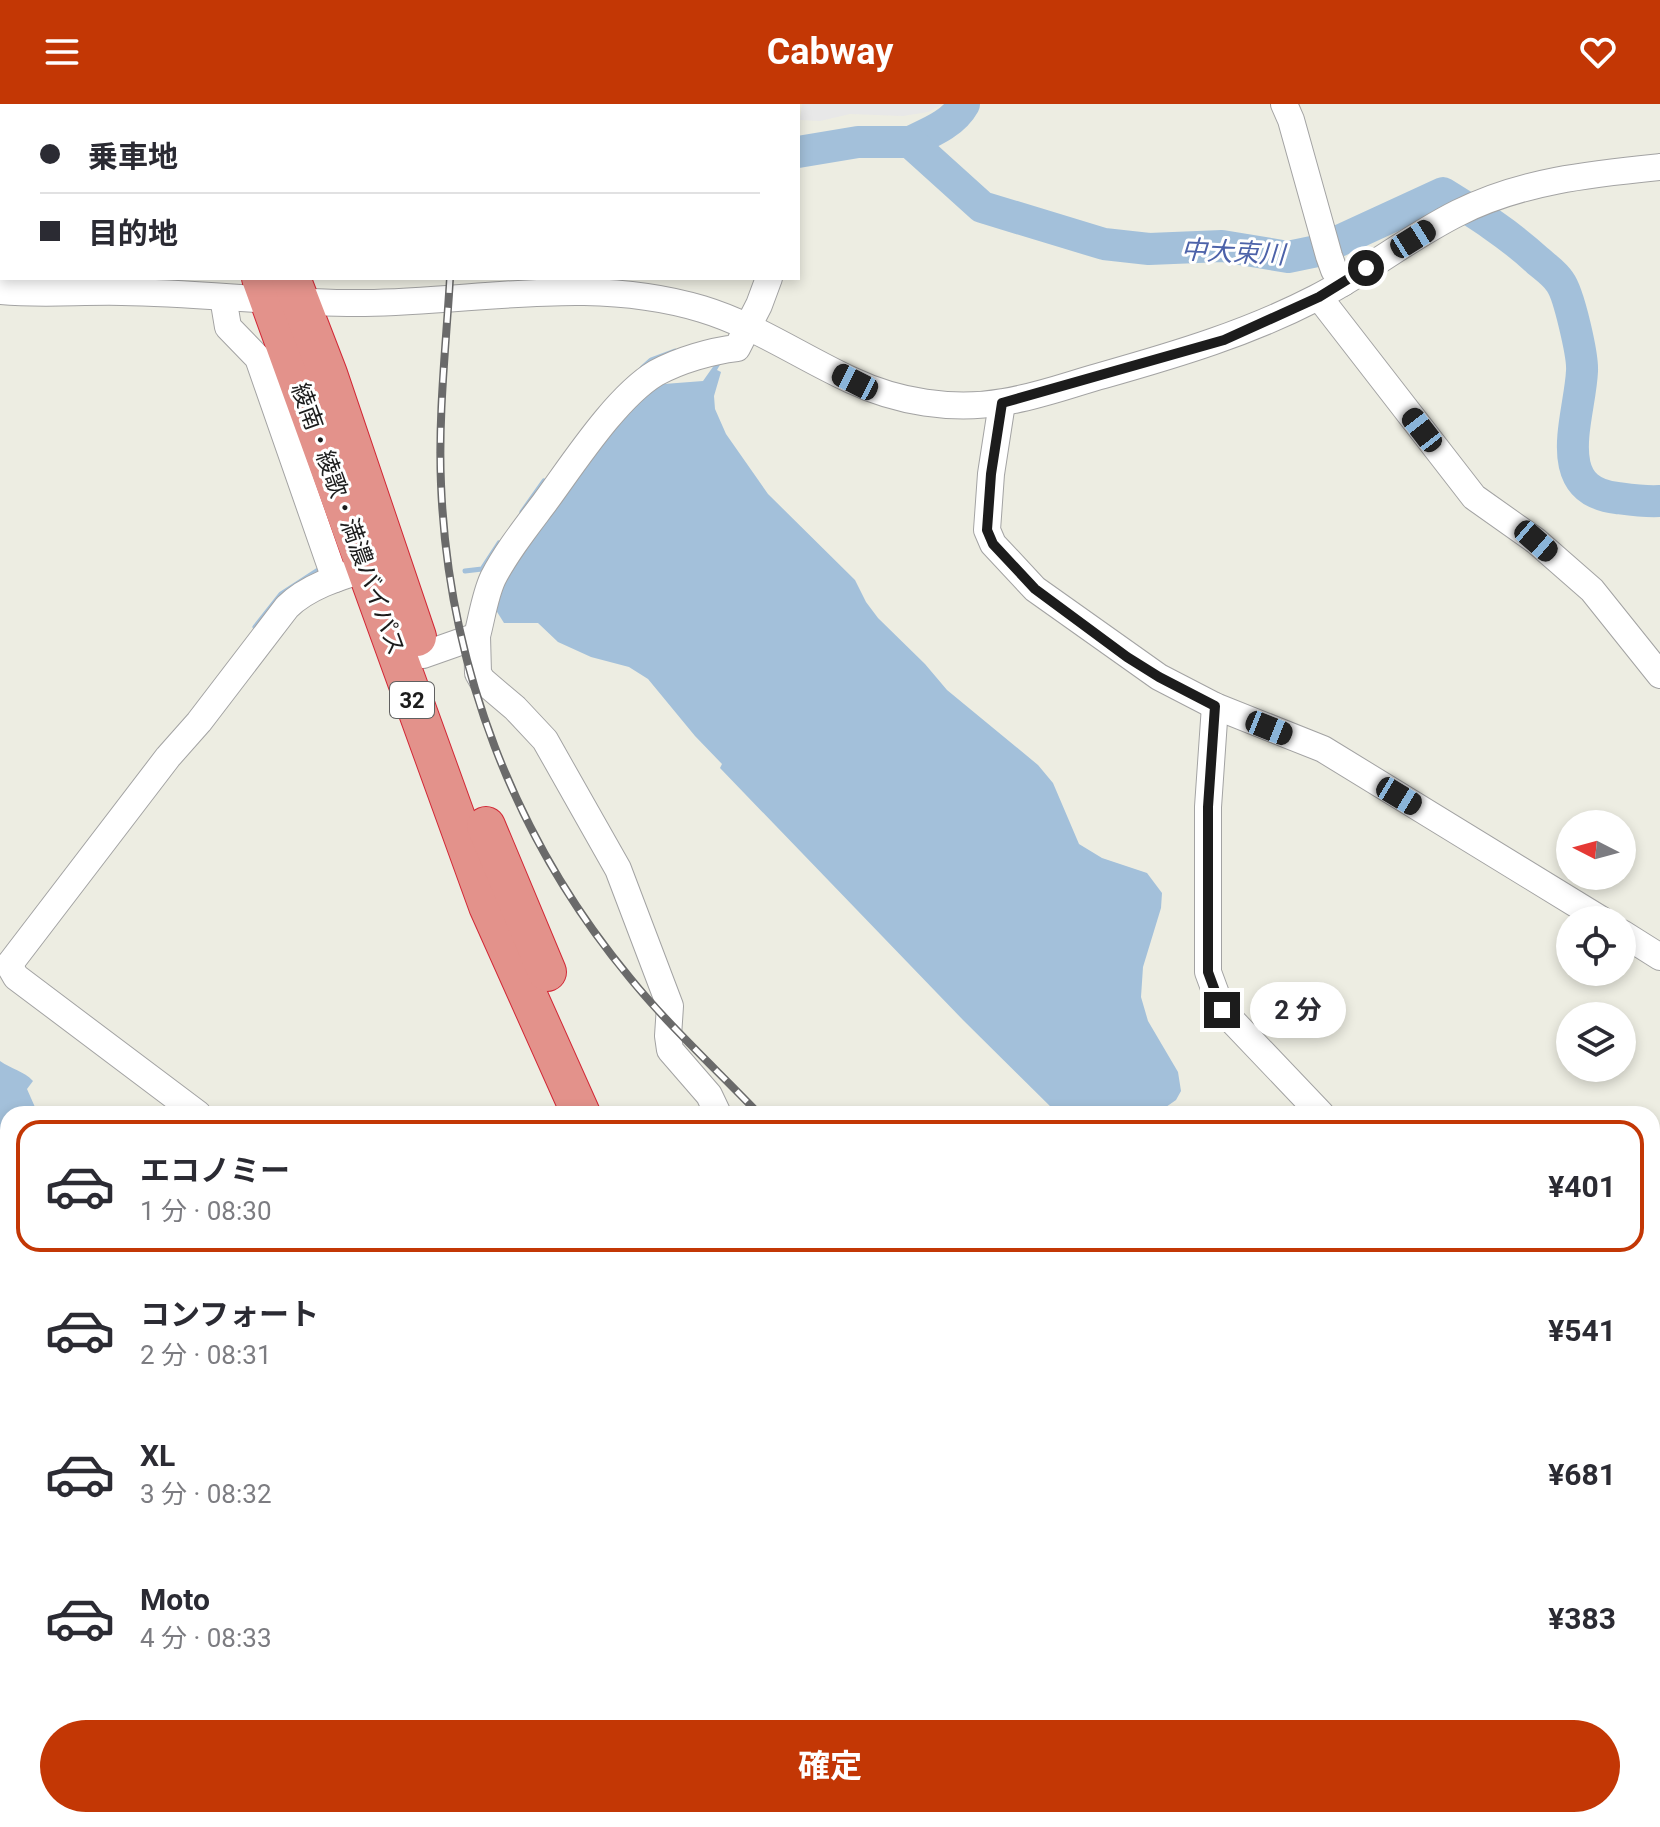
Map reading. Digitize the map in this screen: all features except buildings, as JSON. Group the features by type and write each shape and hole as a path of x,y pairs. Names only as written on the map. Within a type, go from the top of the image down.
{"highway":[{"name":"綾南・綾歌・満濃バイパス","path":"280,289 350,574 488,906 577,1106"},
{"name":"綾南・綾歌・満濃バイパス","path":"280,289 328,374 451,736 515,900 605,1106"}],"street":[{"path":"1284,104 1326,248 1334,270 1343,283"},
{"path":"0,291 63,294 280,289 364,303 420,290 632,293 708,311 747,326 855,382 890,394 920,402 950,405 1002,403 1224,340 1319,297 1469,207 1509,192 1573,177 1660,167"},
{"path":"714,1106 709,1095 670,1050 670,1006 618,869 545,740 478,673 477,636 492,579 577,458 627,397 655,374 696,358 737,348 768,280"},
{"path":"187,1106 4,965 287,607 295,600 350,574 258,358 228,327 214,291"},
{"path":"1319,297 1474,497 1536,541 1592,590 1660,675"},
{"path":"1002,403 987,530 993,544 1035,589 1159,677 1215,706 1323,749 1579,906"},
{"path":"423,655 477,636"},
{"path":"1215,706 1208,807 1208,972 1222,1010 1313,1106"},
{"path":"1636,942 1660,957"}],"shaded area":[{"path":"802,104 943,104 928,112 903,116 850,114 820,121 800,120"}],"water":[{"path":"722,354 725,356 717,370 721,372 714,396 715,409 726,434 768,494 855,580 878,618 947,690 1038,765 1053,783 1079,844 1102,858 1147,873 1162,893 1161,908 1143,967 1141,997 1148,1021 1178,1072 1181,1091 1167,1106 1050,1106 720,768 722,764 648,679 629,667 591,657 558,642 538,623 504,623 494,607 509,568 618,420 642,396 664,384 703,381"},
{"path":"0,1061 33,1081 27,1089 34,1106 0,1106"}],"waterway":[{"path":"910,142 947,122 964,104"},
{"name":"中大束川","path":"800,152 858,142 910,142 982,207 1104,244 1149,249 1222,246 1288,257 1317,251 1443,193 1516,242 1553,273 1564,289 1582,363 1573,449 1575,466 1582,481 1596,492 1617,498 1660,501"},
{"path":"642,368 651,360 675,351"},
{"path":"522,512 544,481"},
{"path":"465,571 482,569 499,543"},
{"path":"255,627 281,594 318,570"}],"railway":[{"path":"450,280 441,433 446,551 457,618 473,683 495,746 521,808 589,924 661,1013 751,1106"}],"route":[{"path":"1222,1010 1208,972 1208,807 1215,706 1127,657 1035,589 993,544 987,530 991,474 1002,403 1224,340 1319,297 1366,268"}]}
